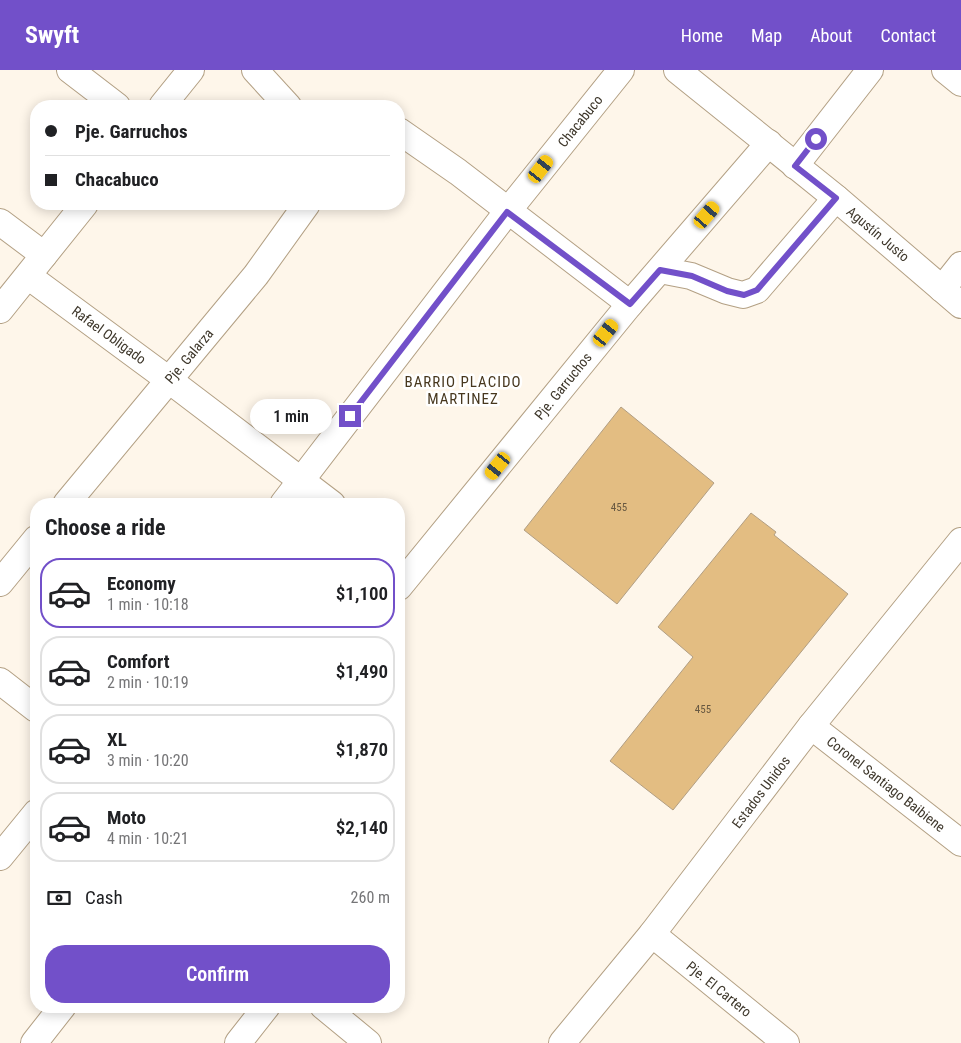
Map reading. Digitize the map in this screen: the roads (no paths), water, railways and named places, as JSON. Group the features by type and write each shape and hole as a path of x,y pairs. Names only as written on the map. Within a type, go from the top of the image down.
{"street":[{"path":"70,70 108,100"},
{"path":"167,100 192,70"},
{"path":"255,70 282,100"},
{"name":"Chacabuco","path":"288,498 507,212 620,70"},
{"name":"Agustín Justo","path":"677,70 770,143 952,297"},
{"path":"795,166 870,70"},
{"path":"945,70 961,84"},
{"path":"405,135 458,172 507,212 630,304"},
{"name":"Pje. Garruchos","path":"405,570 630,304 770,143"},
{"path":"660,270 692,276 727,291 744,295 757,290 836,198"},
{"path":"0,310 80,210"},
{"name":"Pje. Galarza","path":"71,498 256,275 303,210"},
{"path":"0,222 44,256"},
{"path":"952,297 961,265"},
{"name":"Rafael Obligado","path":"28,276 324,498"},
{"name":"Estados Unidos","path":"562,1043 652,934 811,726 961,541"},
{"path":"0,583 30,546"},
{"path":"0,681 30,704"},
{"name":"Coronel Santiago Baibiene","path":"811,726 961,843"},
{"path":"0,857 30,820"},
{"name":"Pje. El Cartero","path":"652,934 786,1043"},
{"path":"34,1043 58,1013"},
{"path":"238,1043 262,1013"},
{"path":"332,1013 368,1043"}],"district":[{"name":"BARRIO PLACIDO MARTINEZ","path":"463,390"}]}
